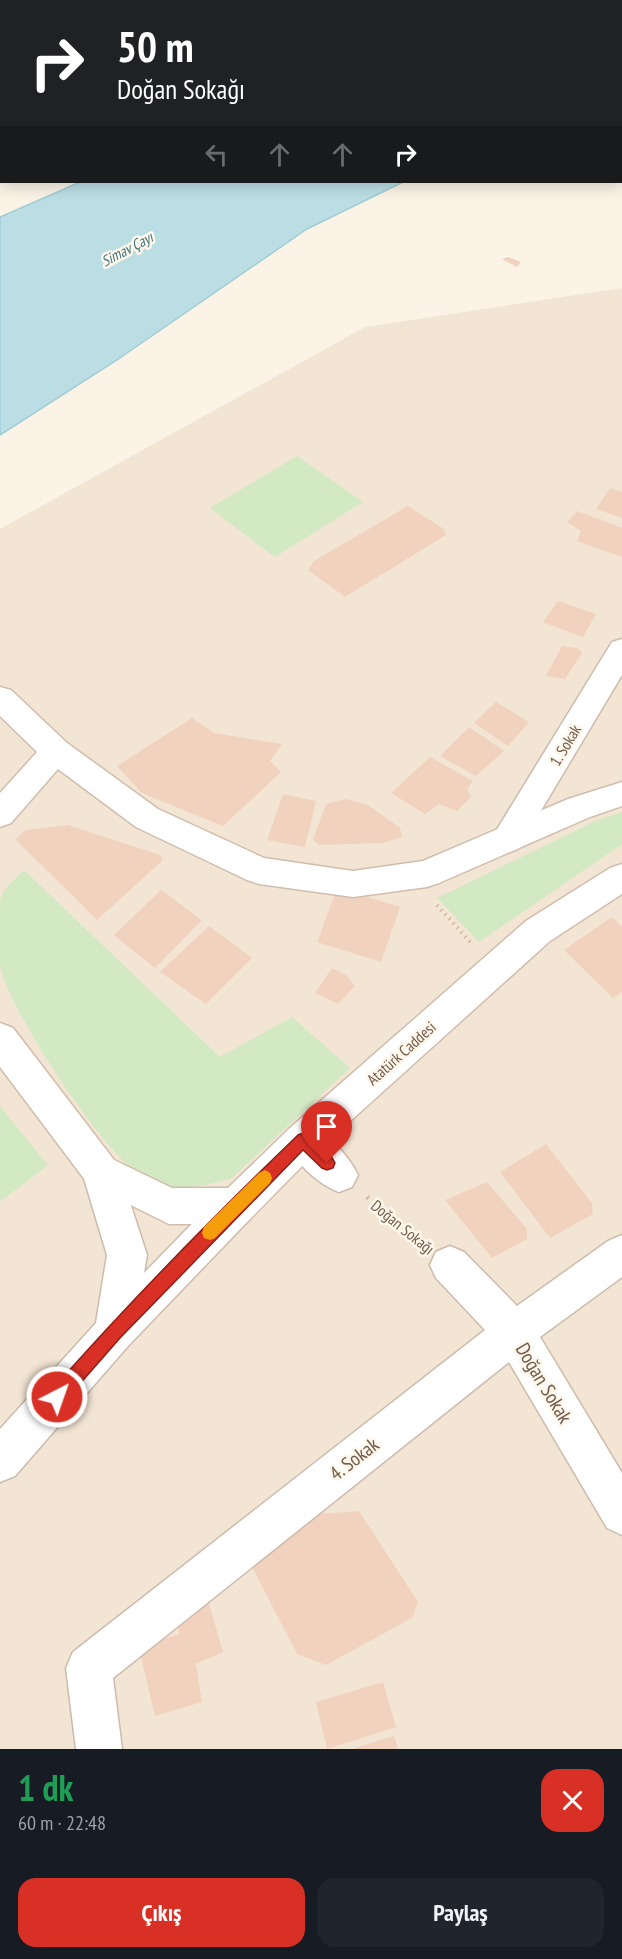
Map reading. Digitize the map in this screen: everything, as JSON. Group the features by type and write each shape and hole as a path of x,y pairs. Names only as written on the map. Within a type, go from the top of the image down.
{"main road":[{"name":"1. Sokak","path":"507,840 622,650"},
{"path":"0,698 56,751 147,818 259,871 353,884 427,874 579,808 622,794"},
{"path":"0,814 56,751"},
{"name":"Atatürk Caddesi","path":"0,1461 114,1332 303,1140 538,931 622,876"},
{"path":"0,1039 101,1172 127,1255 114,1332"},
{"path":"303,1140 339,1175"},
{"path":"101,1172 169,1206 236,1206"},
{"name":"4. Sokak","path":"99,1749 89,1668 514,1332 622,1254"},
{"name":"Doğan Sokak","path":"450,1265 514,1332 622,1513"}],"path":[{"path":"436,903 474,946"},
{"name":"Doğan Sokağı","path":"339,1175 450,1265"}],"shaded area":[{"path":"622,288 622,1749 0,1749 0,529 365,327"}],"green space":[{"path":"297,456 363,502 275,557 210,508"},
{"path":"622,812 622,844 479,942 437,898 593,822"},
{"path":"24,870 220,1057 292,1017 350,1068 232,1178 206,1185 179,1187 158,1183 136,1172 100,1135 79,1106 36,1042 6,984 0,964 0,900 4,890"},
{"path":"0,1106 48,1165 0,1202"}],"water":[{"name":"Simav Çayı","path":"78,183 401,183 307,229 117,360 0,435 0,217"}],"building":[{"path":"508,257 521,262 517,267 502,259"},
{"path":"610,488 622,492 622,518 596,509"},
{"path":"408,506 444,529 446,535 345,597 308,570 314,561"},
{"path":"577,511 622,528 622,557 577,541 581,531 567,522"},
{"path":"558,601 596,614 583,637 543,622"},
{"path":"562,646 577,648 582,653 565,679 546,676"},
{"path":"496,702 529,722 508,746 474,723"},
{"path":"192,718 214,733 282,744 270,761 281,772 223,826 142,793 117,766"},
{"path":"469,727 504,751 476,776 440,756"},
{"path":"430,757 473,781 467,789 471,797 457,811 439,804 425,814 391,793"},
{"path":"283,794 316,801 305,847 267,840"},
{"path":"346,799 368,805 400,828 402,837 383,843 319,845 313,840 326,804"},
{"path":"68,825 160,855 163,860 97,920 15,839 26,830"},
{"path":"337,888 400,907 381,962 317,942"},
{"path":"161,890 202,920 155,968 114,935"},
{"path":"612,917 622,927 622,992 613,998 564,950"},
{"path":"209,926 252,958 206,1004 160,972"},
{"path":"332,968 347,976 355,986 338,1004 315,993"},
{"path":"546,1144 592,1203 593,1214 550,1238 500,1172"},
{"path":"487,1182 527,1229 527,1239 492,1258 445,1200"},
{"path":"359,1511 418,1602 412,1618 326,1665 297,1654 249,1561 318,1514"},
{"path":"208,1600 223,1652 196,1664 202,1702 155,1716 139,1648 179,1634 177,1610"},
{"path":"383,1682 396,1727 327,1749 316,1702"},
{"path":"394,1736 398,1749 355,1749 355,1748"}],"slow traffic":[{"path":"210,1233 265,1178"}],"route":[{"path":"57,1397 114,1332 303,1140 327,1163"}]}
